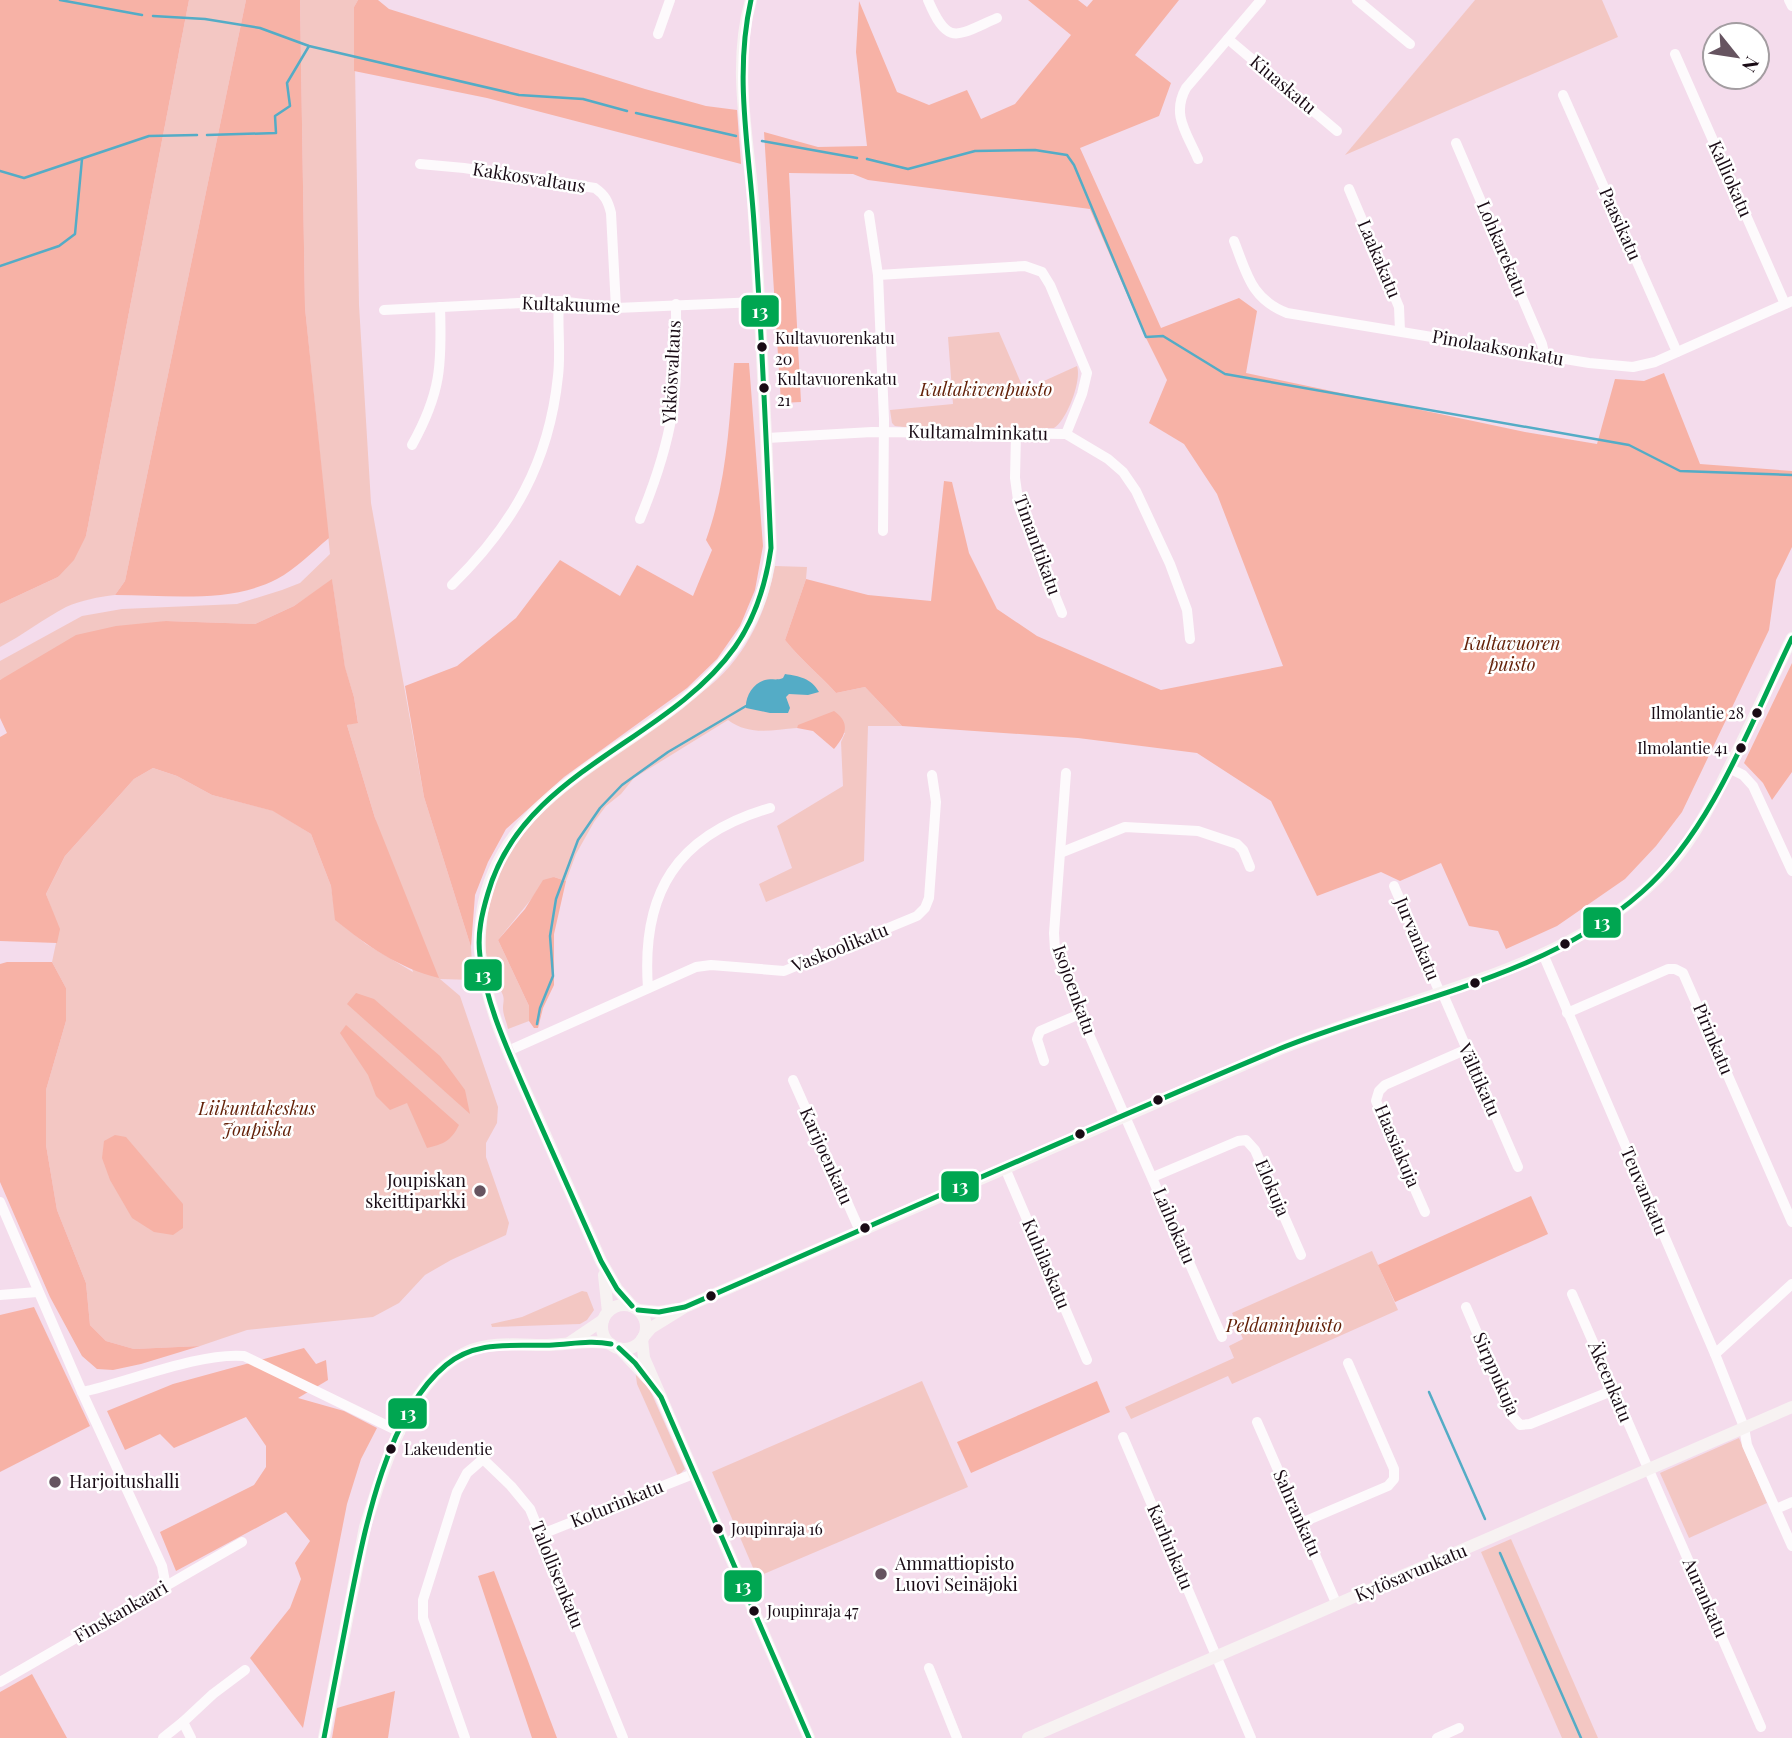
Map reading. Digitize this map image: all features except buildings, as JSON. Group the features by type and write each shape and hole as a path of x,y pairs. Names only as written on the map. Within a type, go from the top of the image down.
{"street":[{"path":"658,34 670,0"},
{"path":"751,0 742,40 742,68 771,548 769,570 762,595 742,638 705,682 538,808 507,845 494,870 484,899 480,957 489,996 509,1051 601,1261 617,1289 646,1322 643,1337 644,1358 808,1738"},
{"path":"928,0 941,26 948,32 965,32 997,18"},
{"path":"1198,159 1179,115 1178,101 1261,0"},
{"path":"1357,0 1410,44"},
{"path":"1789,0 1792,6"},
{"name":"Kiuaskatu","path":"1228,39 1337,131"},
{"name":"Kalliokatu","path":"1675,54 1789,302"},
{"name":"Paasikatu","path":"1563,95 1677,352"},
{"name":"Lohkarekatu","path":"1456,143 1545,356"},
{"name":"Kakkosvaltaus","path":"420,164 595,188 603,194 611,213 616,308"},
{"name":"Laakakatu","path":"1349,189 1399,307 1400,331"},
{"path":"870,215 878,275 885,432 883,531"},
{"name":"Pinolaaksonkatu","path":"1234,241 1253,289 1272,307 1287,313 1589,363 1633,367 1655,362 1789,302"},
{"path":"878,275 1025,265 1042,272 1087,373 1082,394 1066,434"},
{"path":"452,585 481,557 502,531 541,454 558,375 559,301"},
{"name":"Kultakuume","path":"384,310 559,301 616,308 758,302"},
{"name":"Ykkösvaltaus","path":"640,519 659,470 672,414 676,379 676,304"},
{"path":"412,445 427,417 436,392 441,348 439,307"},
{"name":"Kultamalminkatu","path":"766,438 885,432 1066,434 1108,459 1123,472 1136,491 1170,564 1187,610 1190,639"},
{"name":"Timanttikatu","path":"1016,434 1015,478 1019,507 1062,614"},
{"path":"324,1738 366,1527 384,1470 400,1432 431,1379 446,1365 467,1352 486,1346 601,1342 632,1347 651,1328 685,1307 860,1231 1280,1049 1441,993 1543,954 1578,937 1612,915 1669,866 1699,822 1729,768 1792,638"},
{"path":"1729,768 1743,775 1753,786 1792,871"},
{"name":"Isojoenkatu","path":"1066,773 1055,950 1080,1014 1126,1116"},
{"name":"Vaskoolikatu","path":"509,1051 696,967 711,965 784,971 917,916 925,908 929,898 936,802 932,775"},
{"path":"648,988 648,932 654,908 678,861 713,830 740,816 770,808"},
{"path":"1060,853 1125,827 1198,831 1237,844 1243,850 1250,867"},
{"name":"Jurvankatu","path":"1394,886 1441,993"},
{"name":"Teuvankatu","path":"1543,954 1715,1354 1744,1427 1747,1445 1792,1546"},
{"name":"Pirinkatu","path":"1567,1013 1668,969 1683,973 1792,1222"},
{"name":"Välttikatu","path":"1441,993 1518,1167"},
{"path":"1044,1061 1037,1039 1040,1031 1080,1014"},
{"name":"Haasiakuja","path":"1425,1212 1376,1101 1379,1091 1385,1085 1465,1050"},
{"name":"Karijoenkatu","path":"793,1080 860,1231"},
{"name":"Laihokatu","path":"1126,1116 1222,1336"},
{"name":"Elokuja","path":"1153,1177 1246,1140 1255,1150 1301,1255"},
{"name":"Kuhilaskatu","path":"1006,1168 1087,1360"},
{"path":"0,1202 37,1292 162,1566 166,1587"},
{"path":"601,1261 608,1293 603,1333 635,1363 661,1397"},
{"path":"1715,1354 1792,1284"},
{"path":"0,1295 37,1292"},
{"name":"Äkeenkatu","path":"1572,1294 1648,1469"},
{"path":"566,1345 588,1333 619,1305 659,1312 685,1307"},
{"name":"Sirppukuja","path":"1466,1307 1513,1417 1520,1425 1530,1424 1614,1390"},
{"path":"82,1392 186,1363 231,1355 244,1356 400,1432"},
{"path":"1301,1523 1388,1486 1394,1479 1394,1469 1348,1363"},
{"name":"Kytösavunkatu","path":"1028,1738 1792,1406"},
{"name":"Sahrankatu","path":"1257,1422 1337,1605"},
{"name":"Karhinkatu","path":"1123,1437 1251,1738"},
{"name":"Talollisenkatu","path":"465,1738 423,1618 423,1600 457,1492 467,1473 483,1459 512,1486 530,1509 623,1738"},
{"name":"Aurankatu","path":"1648,1469 1761,1727"},
{"name":"Koturinkatu","path":"541,1534 693,1474"},
{"path":"1776,1509 1792,1502"},
{"name":"Finskankaari","path":"0,1682 242,1542"},
{"path":"929,1668 957,1738"},
{"path":"163,1738 213,1694 246,1670"},
{"path":"183,1722 191,1738"},
{"path":"1437,1738 1459,1728"}],"green space":[{"path":"0,0 189,0 86,536 74,560 58,577 0,604"},
{"path":"189,0 246,0 125,581 115,595 66,607 0,647 0,604 58,577 86,536"},
{"path":"246,0 300,0 305,308 329,538 291,570 258,587 218,595 115,595 125,581"},
{"name":"Liikuntakeskus Joupiska","path":"300,0 358,0 354,7 359,305 371,503 424,797 471,947 473,980 440,979 460,996 498,1107 497,1123 486,1143 486,1157 509,1223 506,1235 425,1275 399,1303 373,1317 247,1330 200,1346 134,1349 106,1341 90,1325 86,1283 57,1210 46,1145 46,1090 66,1021 66,988 52,962 59,929 46,894 65,856 134,779 153,768 177,776 212,795 274,811 311,834 331,886 336,920 366,944 413,972 375,818 347,725 358,722 345,668 332,580 294,606 255,624 166,621 0,680 0,661 82,616 122,609 237,604 300,583 330,554 305,308"},
{"path":"358,0 378,0 389,9 645,89 706,106 737,110 741,164 487,98 354,71 354,7"},
{"name":"Kultavuoren puisto","path":"1028,0 1078,0 1087,7 1093,0 1179,0 1135,55 1171,83 1159,116 1080,148 1161,328 1239,298 1257,311 1246,373 1525,432 1597,444 1615,379 1644,381 1664,373 1700,464 1792,471 1792,547 1776,580 1769,630 1682,812 1656,846 1625,879 1557,926 1506,949 1498,931 1469,926 1441,863 1400,881 1381,872 1317,896 1271,801 1197,753 1078,738 902,726 865,687 836,693 785,640 806,579 868,595 931,601 944,481 952,482 969,553 997,609 1037,636 1161,690 1283,666 1217,494 1184,444 1149,423 1167,380 1090,209 868,180 853,174 789,173 801,402 781,403 764,132 818,147 867,146 856,52 859,1 897,92 929,105 967,90 981,119 1015,104 1071,35"},
{"path":"1475,0 1602,0 1618,37 1345,155"},
{"name":"Kultakivenpuisto","path":"999,332 1024,390 1077,366 1072,399 1059,424 1054,428 904,427 892,423 890,410 953,404 948,337"},
{"path":"734,363 749,363 763,546 755,590 740,626 717,659 687,688 564,777 506,829 488,862 475,895 471,947 424,797 405,686 457,666 516,618 560,560 620,596 637,565 693,596 712,550 706,540 723,474"},
{"path":"775,566 807,567 806,579 785,640 836,693 865,687 902,726 868,726 864,861 766,902 759,884 792,868 777,826 843,786 841,742 845,733 799,725 797,728 770,731 753,730 728,720 634,778 594,822 576,854 566,881 554,877 533,897 498,940 529,1006 529,1021 508,1029 503,1011 503,995 489,967 485,950 488,908 500,872 519,840 544,811 573,786 701,693 730,666 747,643 759,619"},
{"path":"332,579 345,667 358,723 347,725 375,818 439,978 384,955 335,920 331,886 311,834 273,811 212,795 177,776 153,768 134,779 65,856 46,894 60,929 57,943 0,941 0,737 7,733 0,718 0,680 76,635 116,626 166,621 255,624 294,606"},
{"path":"1792,663 1792,772 1772,800 1763,783 1744,763"},
{"path":"834,711 843,720 845,729 834,749 813,731 797,728 798,725"},
{"path":"554,877 566,881 554,934 554,985 543,1008 538,1028 534,1028 529,1021 529,1006 498,940 525,909 543,880"},
{"path":"52,962 66,988 66,1021 46,1090 46,1145 57,1210 86,1283 90,1325 106,1341 134,1349 200,1346 141,1364 113,1370 97,1369 82,1356 50,1297 0,1182 0,964"},
{"path":"356,993 374,999 440,1056 465,1090 470,1114 347,1004"},
{"path":"346,1025 459,1125 450,1138 427,1148 407,1103 390,1110 376,1096 368,1075 340,1033"},
{"path":"115,1135 126,1137 183,1204 183,1228 173,1235 154,1232 132,1218 110,1180 102,1158 104,1141"},
{"path":"1531,1196 1548,1234 1395,1302 1378,1265"},
{"name":"Peldaninpuisto","path":"1372,1251 1398,1310 1232,1384 1228,1376 1131,1419 1125,1407 1234,1358 1229,1346 1243,1339 1232,1313"},
{"path":"582,1291 587,1292 594,1310 587,1320 580,1324 492,1327 491,1324 522,1317"},
{"path":"34,1307 90,1426 0,1472 0,1315"},
{"path":"304,1348 316,1364 326,1360 328,1380 298,1398 344,1411 377,1428 361,1459 347,1504 303,1728 250,1658 290,1608 301,1579 295,1563 310,1541 286,1512 176,1571 160,1532 254,1485 266,1467 266,1446 246,1417 174,1448 160,1434 125,1450 107,1411 173,1384"},
{"path":"635,1369 650,1390 685,1469 678,1476 637,1384"},
{"path":"922,1381 968,1487 757,1577 712,1472"},
{"path":"1097,1381 1110,1412 971,1473 957,1442"},
{"path":"1739,1438 1767,1503 1689,1538 1660,1473"},
{"path":"1511,1539 1598,1738 1562,1738 1481,1552"},
{"path":"494,1571 557,1738 532,1738 478,1576"},
{"path":"32,1674 67,1738 0,1738 0,1692"},
{"path":"395,1691 388,1738 332,1738 337,1708"}],"water":[{"path":"785,674 808,681 819,692 808,695 789,694 786,697 790,708 788,713 770,713 746,708 748,695 753,687 767,679 783,678"}],"waterway":[{"path":"60,0 142,15"},
{"path":"153,16 205,19 260,28 309,46 519,95 583,99 627,111"},
{"path":"207,135 276,133 275,116 290,106 287,83 309,46"},
{"path":"636,113 736,136"},
{"path":"0,171 24,178 149,136 197,135"},
{"path":"762,141 857,158"},
{"path":"867,159 908,169 975,151 1035,150 1067,155 1074,165 1146,337 1163,336 1225,374 1629,445 1680,471 1792,475"},
{"path":"0,266 59,246 75,234 82,159"},
{"path":"537,1024 540,1008 553,976 550,936 556,899 578,840 600,808 622,785 668,752 746,706"},
{"path":"1429,1392 1485,1519"},
{"path":"1500,1553 1581,1738"}],"transit line":[{"name":"13","path":"632,1306 617,1289 601,1261 508,1051 483,976 480,932 488,893 506,851 532,816 564,786 673,709 706,680 742,636 763,587 771,548 759,304 743,84 746,28 751,0"},
{"name":"13","path":"638,1310 659,1312 685,1307 1279,1049 1516,967 1603,922 1642,892 1690,838 1728,773 1792,638"},
{"name":"13","path":"324,1738 354,1583 379,1480 407,1415 425,1387 446,1365 471,1351 497,1346 589,1342 611,1344"},
{"name":"13","path":"619,1348 635,1363 661,1397 809,1738"}],"place":[{"name":"Kultavuorenkatu 20","path":"762,347"},
{"name":"Kultavuorenkatu 21","path":"764,388"},
{"name":"Ilmolantie 28","path":"1757,713"},
{"name":"Ilmolantie 41","path":"1741,748"},
{"name":"Joupiskan skeittiparkki","path":"480,1191"},
{"name":"Lakeudentie","path":"391,1449"},
{"name":"Harjoitushalli","path":"55,1482"},
{"name":"Joupinraja 16","path":"718,1529"},
{"name":"Ammattiopisto Luovi Seinäjoki","path":"881,1574"},
{"name":"Joupinraja 47","path":"754,1611"}]}
